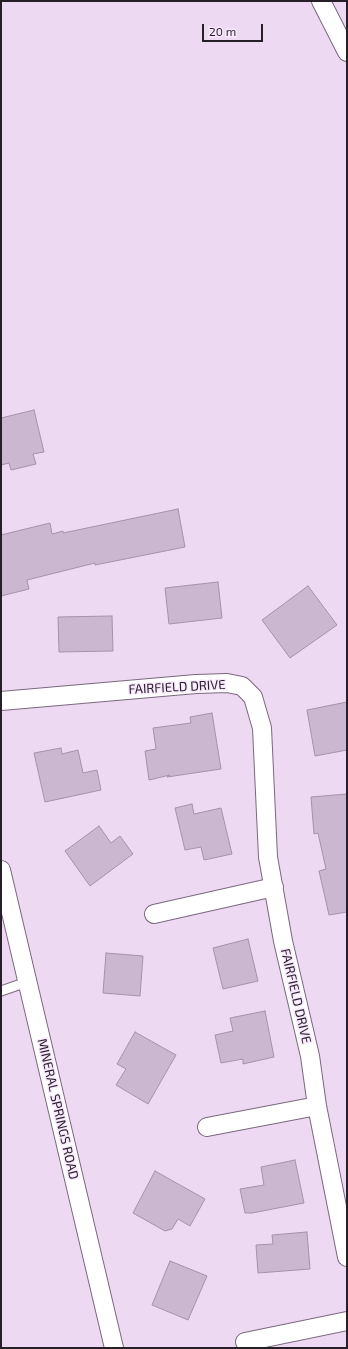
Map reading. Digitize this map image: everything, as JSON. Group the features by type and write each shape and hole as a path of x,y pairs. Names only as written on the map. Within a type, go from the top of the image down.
{"street":[{"path":"321,1 347,52"},
{"name":"FAIRFIELD DRIVE","path":"1,701 227,682 242,686 252,697 262,728 268,857 283,941 310,1056 317,1106 347,1256"},
{"name":"MINERAL SPRINGS ROAD","path":"1,870 114,1348"},
{"path":"154,914 274,887"},
{"path":"207,1127 317,1106"},
{"path":"246,1342 347,1322"}],"lane":[{"path":"1,992 27,982"}],"building":[{"path":"34,410 44,452 33,454 36,464 11,470 9,463 1,465 1,418"},
{"path":"178,509 185,547 95,565 95,563 27,580 29,589 1,596 1,535 50,523 52,534 63,531 63,533"},
{"path":"218,582 222,618 169,624 165,588"},
{"path":"308,586 337,625 290,658 262,620"},
{"path":"112,616 113,651 59,652 58,617"},
{"path":"347,702 347,750 315,756 307,710"},
{"path":"212,713 221,769 167,777 170,775 149,780 145,751 156,749 153,728 191,723 190,717"},
{"path":"61,748 62,754 78,750 83,773 97,770 101,790 45,802 34,753"},
{"path":"347,794 347,912 329,915 319,871 326,869 318,833 314,834 311,797"},
{"path":"192,804 194,814 221,808 232,854 204,860 201,847 185,850 175,808"},
{"path":"99,826 111,843 120,836 133,854 90,886 65,851"},
{"path":"248,939 258,981 223,989 213,948"},
{"path":"106,953 143,956 140,996 103,993"},
{"path":"265,1011 274,1057 243,1064 243,1059 221,1063 215,1035 233,1031 230,1018"},
{"path":"135,1032 176,1055 148,1104 116,1085 126,1069 117,1064"},
{"path":"295,1160 304,1203 245,1213 240,1189 264,1185 261,1167"},
{"path":"155,1171 205,1199 190,1226 178,1219 172,1229 165,1231 133,1213"},
{"path":"307,1232 310,1269 258,1273 256,1245 273,1244 272,1235"},
{"path":"170,1261 207,1276 188,1320 152,1305"}]}
